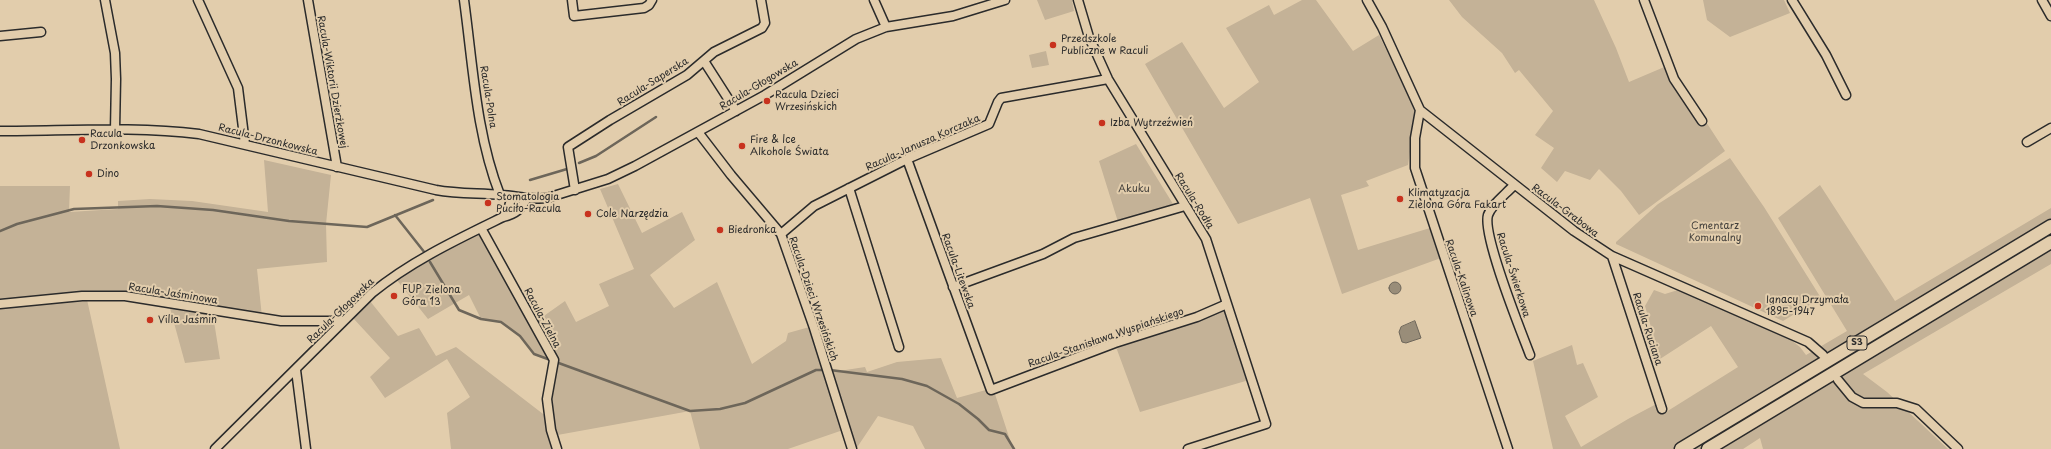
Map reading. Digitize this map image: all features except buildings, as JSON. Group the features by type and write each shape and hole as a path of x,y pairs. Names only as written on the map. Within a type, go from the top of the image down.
{"highway":[{"name":"S3","path":"1682,449 2051,226"},
{"name":"S3","path":"1708,449 2051,242"}],"street":[{"path":"105,0 115,53 115,130"},
{"path":"198,0 238,88 245,144"},
{"name":"Racula-Wiktorii Dzierżkowej","path":"308,0 338,167"},
{"name":"Racula-Polna","path":"464,0 478,106 491,173 500,195"},
{"path":"572,0 574,16 644,8 649,6 652,0"},
{"name":"Racula-Saperska","path":"575,190 568,147 687,75 714,52 763,27 765,23 761,0"},
{"path":"874,0 886,27"},
{"name":"Racula-Głogowska","path":"215,449 343,322 388,280 441,248 504,217 513,215 520,210 527,198 547,198 575,190 622,173 736,111 856,39 886,27 953,16 1004,0"},
{"name":"Racula-Rodła","path":"1078,0 1089,37 1108,79 1206,238 1266,424 1188,449"},
{"name":"Racula-Grabowa","path":"1367,0 1382,27 1420,110 1514,185 1594,245 1612,256 1808,342 1823,355"},
{"path":"1644,0 1674,79 1702,121"},
{"path":"1792,0 1826,55 1846,95"},
{"path":"2042,0 2051,16"},
{"path":"0,36 40,32"},
{"path":"704,61 736,111"},
{"name":"Racula-Janusza Korczaka","path":"781,234 814,206 907,159 989,124 1001,98 1108,79"},
{"name":"Racula-Kalinowa","path":"1420,110 1415,138 1415,168 1508,449"},
{"path":"2027,142 2051,128"},
{"name":"Racula-Drzonkowska","path":"0,131 177,131 245,144 451,193 500,195 527,198"},
{"name":"Racula-Dzieci Wrzesińskich","path":"698,132 731,176 781,234 814,328 852,449"},
{"name":"Racula-Litewska","path":"907,159 991,390"},
{"name":"Racula-Świerkowa","path":"1514,185 1492,209 1488,216 1489,238 1530,355"},
{"path":"849,188 898,347"},
{"path":"504,217 508,210 512,196"},
{"path":"953,287 1043,254 1074,238 1185,206"},
{"name":"Racula-Zielna","path":"481,228 553,363 547,399 551,430 557,449"},
{"name":"Racula-Ruciana","path":"1612,256 1662,410"},
{"name":"Racula-Jaśminowa","path":"0,304 82,296 125,296 143,297 264,318 343,322"},
{"name":"Racula-Stanisława Wyspiańskiego","path":"991,390 1115,343 1197,317 1227,304"},
{"path":"296,370 306,449"},
{"path":"1838,380 1852,397 1863,403 1897,403 1916,409 1958,449"}],"green space":[{"path":"1037,0 1072,0 1074,11 1045,20"},
{"path":"1302,0 1316,0 1353,51 1379,35 1416,111 1408,165 1366,181 1369,186 1341,195 1358,250 1430,228 1441,258 1342,294 1310,198 1238,224 1145,64 1182,42 1224,108 1259,82 1226,28 1269,5 1274,15"},
{"path":"1449,0 1594,0 1616,48 1629,82 1669,65 1725,151 1639,215 1621,191 1599,169 1590,180 1565,171 1557,182 1541,168 1554,148 1535,135 1553,111 1519,70 1515,73 1502,53 1462,17"},
{"path":"1703,0 1784,0 1790,13 1730,37 1707,20"},
{"path":"1046,51 1049,65 1032,68 1029,55"},
{"name":"Akuku","path":"1136,144 1173,204 1118,222 1099,161"},
{"name":"Cmentarz Komunalny","path":"1730,158 1764,207 1821,298 1783,321 1616,244 1616,242 1658,204"},
{"path":"264,160 331,175 326,224 327,262 257,269 262,317 212,309 220,359 185,363 168,301 86,295 120,449 0,449 0,186 70,186 69,212 118,209 118,201 150,199 192,201 268,212"},
{"path":"618,184 642,233 682,212 695,240 650,275 674,308 717,282 752,364 786,341 788,333 813,326 826,370 839,371 865,367 867,372 897,362 941,358 957,398 993,388 1013,449 925,449 913,426 878,416 856,449 843,430 788,449 700,449 690,411 552,436 555,449 451,449 447,413 470,397 447,359 385,398 370,377 390,358 353,318 370,301 398,336 419,328 436,356 456,347 547,417 553,361 534,354 520,336 501,322 481,319 469,295 428,319 396,279 417,266 481,234 531,325 565,301 576,322 609,306 599,284 634,269 600,189"},
{"path":"1820,185 1895,301 2051,208 2051,264 1863,374 1887,392 1948,449 1763,449 1760,438 1743,449 1553,449 1533,361 1572,345 1577,365 1583,363 1598,397 1565,416 1581,447 1662,401 1666,412 1738,367 1711,326 1660,359 1645,306 1654,290 1665,294 1678,290 1786,336 1800,347 1806,355 1847,331 1778,218"},
{"path":"1225,308 1249,380 1140,412 1116,347"}],"shaded area":[{"path":"1393,282 1397,282 1401,288 1397,294 1393,294 1389,290 1389,286"},
{"path":"1415,321 1421,338 1406,343 1402,342 1399,332 1401,327"}],"waterway":[{"path":"579,163 596,156 656,117"},
{"path":"530,180 567,169"},
{"path":"0,231 17,224 74,209 157,206 213,210 289,221 367,227 433,200"},
{"path":"395,215 425,253"},
{"path":"430,262 459,310 481,319 501,322 520,336 534,354 690,411 720,409 745,403 816,370 824,370"},
{"path":"830,370 902,379 927,386 959,404 989,430 1005,434 1014,449"}],"place":[{"name":"Przedszkole Publiczne w Raculi","path":"1053,45"},
{"name":"Racula Dzieci Wrzesińskich","path":"767,101"},
{"name":"Izba Wytrzeźwień","path":"1102,123"},
{"name":"Racula Drzonkowska","path":"82,140"},
{"name":"Fire & Ice Alkohole Świata","path":"742,146"},
{"name":"Dino","path":"89,174"},
{"name":"Klimatyzacja Zielona Góra Fakart","path":"1400,199"},
{"name":"Stomatologia Puciło-Racula","path":"488,203"},
{"name":"Cole Narzędzia","path":"588,214"},
{"name":"Biedronka","path":"720,230"},
{"name":"FUP Zielona Góra 13","path":"394,296"},
{"name":"Ignacy Drzymała 1895-1947","path":"1758,306"},
{"name":"Villa Jaśmin","path":"150,320"}]}
